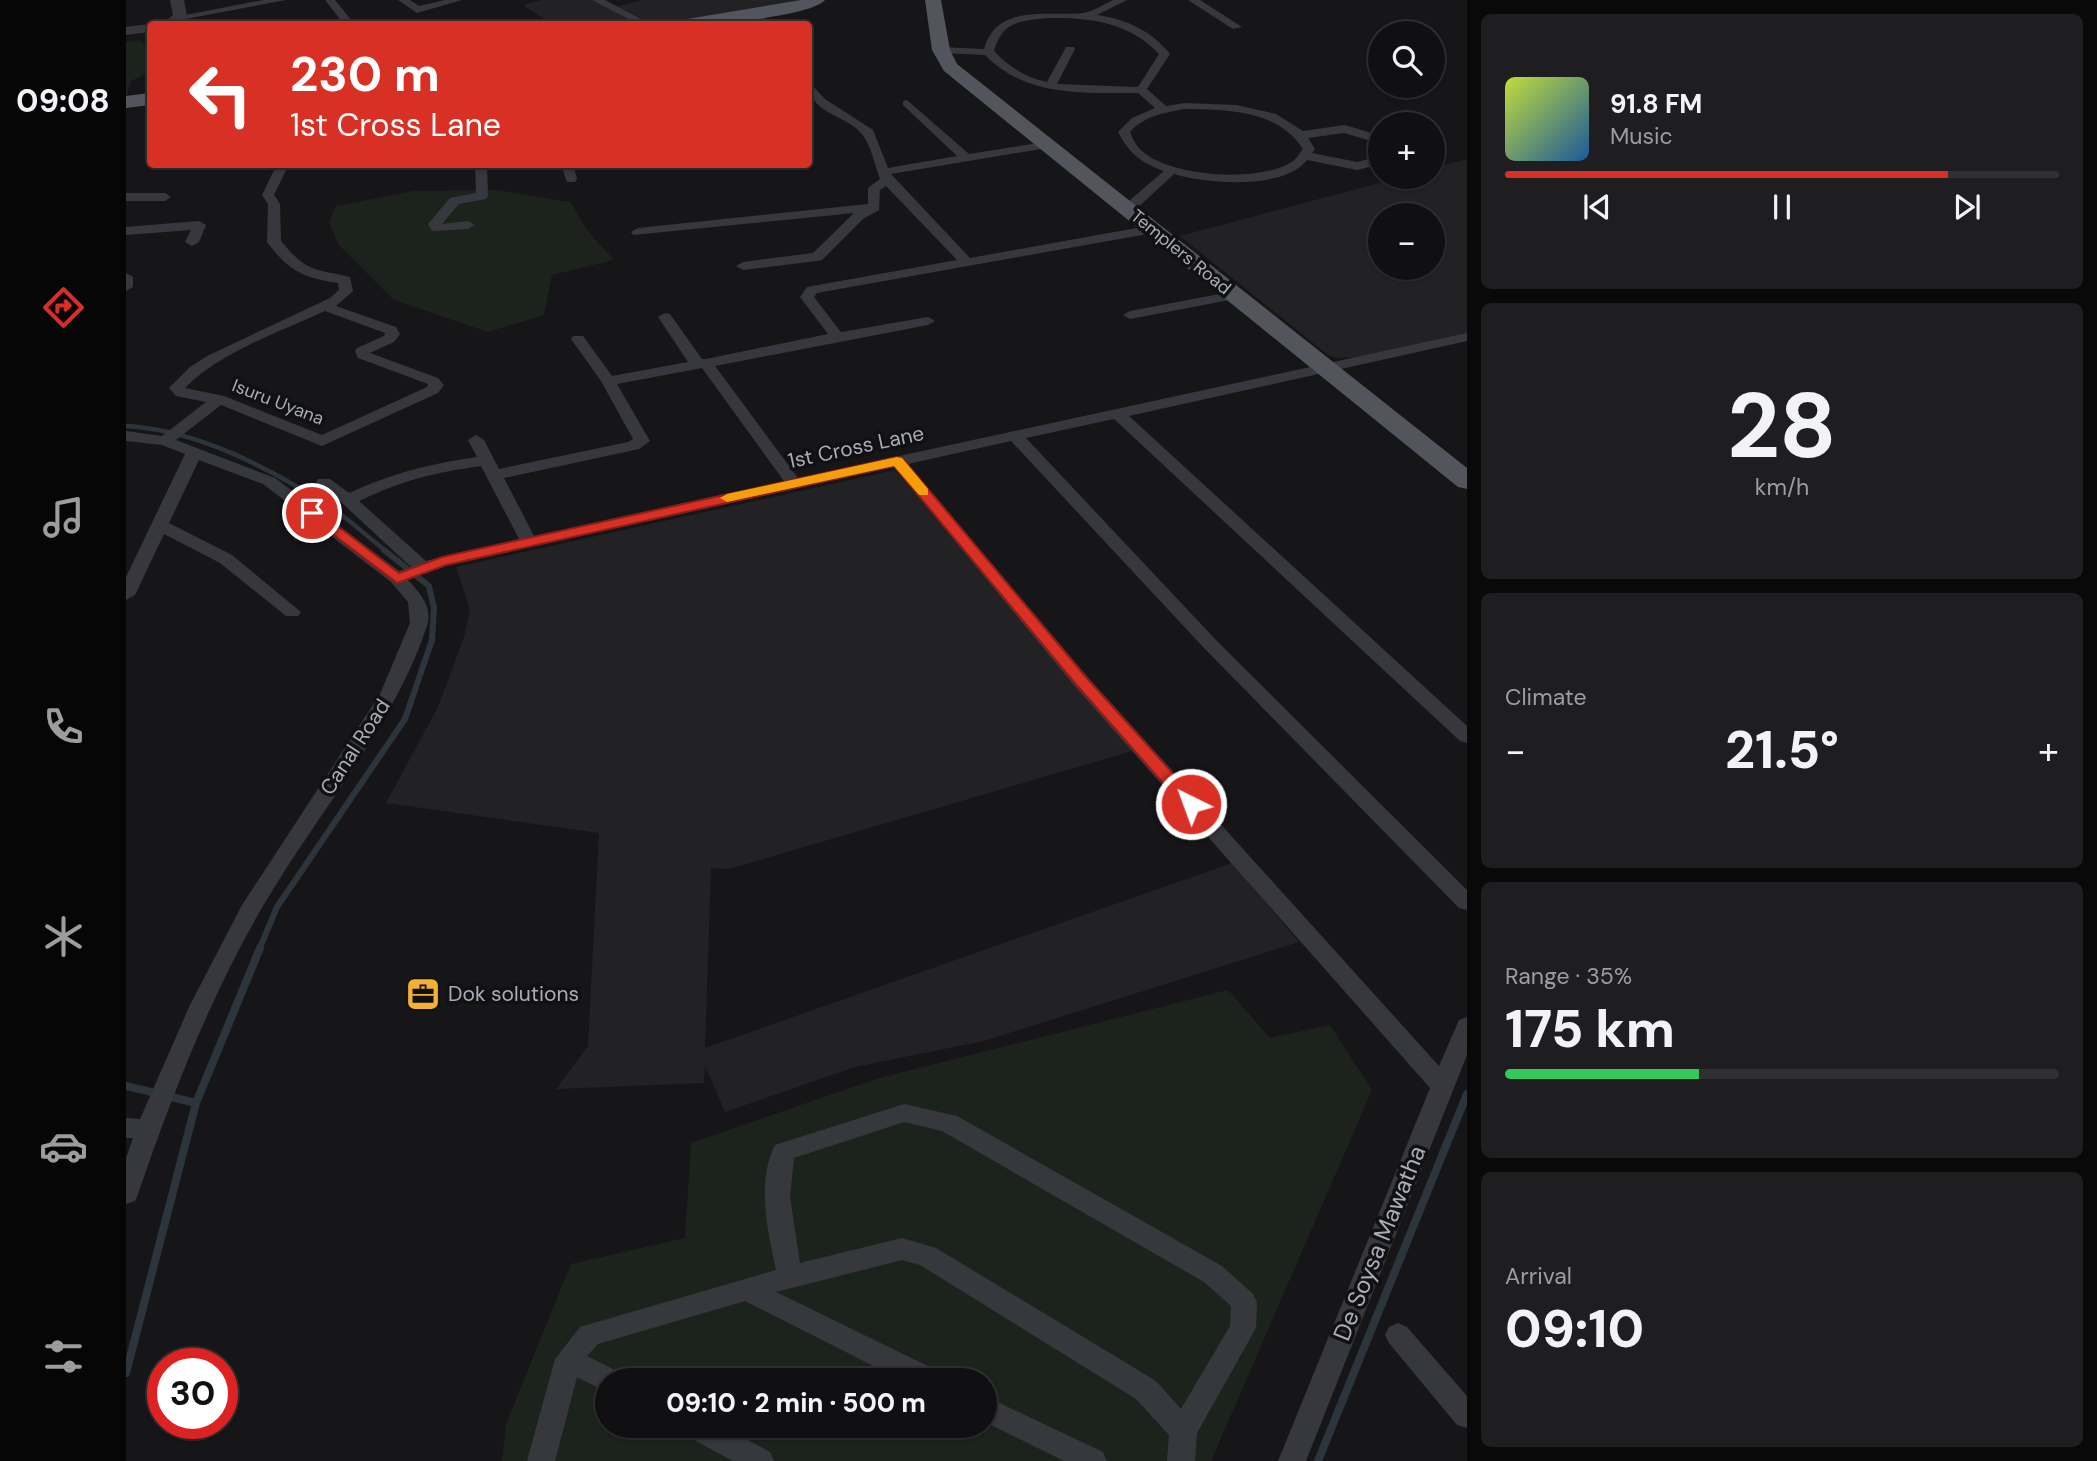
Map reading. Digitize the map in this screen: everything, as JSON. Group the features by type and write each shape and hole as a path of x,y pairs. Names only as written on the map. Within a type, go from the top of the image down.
{"main road":[{"path":"731,21 760,19 817,0"},
{"name":"Templers Road","path":"933,0 941,50 950,67 1467,480"},
{"path":"126,102 147,99"}],"street":[{"path":"177,0 174,21 281,0"},
{"path":"330,0 347,21"},
{"path":"403,0 417,10 457,0"},
{"path":"597,0 639,21"},
{"path":"1088,15 1122,0"},
{"path":"1193,0 1237,27"},
{"path":"200,15 206,21"},
{"path":"988,52 996,32 1013,20 1042,15 1088,15 1115,22 1158,44 1165,54 1141,90"},
{"path":"126,31 147,29"},
{"path":"1051,86 1070,49"},
{"path":"941,50 988,52 998,64 1023,80 1051,86 1141,90 1163,109"},
{"path":"815,101 869,133 885,176 967,262"},
{"path":"907,103 966,158"},
{"path":"1207,106 1242,110 1274,118 1303,135 1309,149 1307,156 1299,164 1285,171 1266,175 1219,178 1172,170 1150,162 1134,153 1125,142 1124,132 1131,123 1144,115 1163,109 1207,106"},
{"path":"1303,135 1345,130 1368,136"},
{"path":"874,207 874,188 885,176 1047,144"},
{"path":"1307,156 1357,166 1368,163"},
{"path":"281,168 268,195 274,204 274,243 292,264 312,275 345,280 346,291 323,306"},
{"path":"468,225 437,228 435,224 455,201 482,196 481,168"},
{"path":"567,168 571,179"},
{"path":"1128,209 1172,170"},
{"path":"126,197 165,197"},
{"path":"638,232 874,207"},
{"path":"743,266 817,257 858,216 874,207"},
{"path":"126,231 199,225 192,242"},
{"path":"837,337 807,297 812,290 1153,229"},
{"path":"126,277 126,287"},
{"path":"1130,315 1235,295"},
{"name":"Isuru Uyana","path":"323,306 391,330 393,334 388,339 362,351 363,355 433,382 436,385 433,390 322,441 219,399 181,393 177,388 195,370 212,359 323,306"},
{"path":"665,317 793,483"},
{"path":"608,381 928,321"},
{"name":"1st Cross Lane","path":"410,573 528,542 1467,337"},
{"path":"348,500 393,479 426,469 491,468 633,446 642,441 608,381 578,340"},
{"path":"171,436 219,399"},
{"path":"1118,414 1467,737"},
{"name":"Canal Road","path":"126,436 171,436 195,451 269,481 410,573 419,622 389,694 253,905 161,1092 137,1128 126,1194"},
{"path":"1015,436 1210,644 1467,903"},
{"path":"476,440 528,542"},
{"path":"126,595 195,451"},
{"path":"897,461 1079,679 1443,1086"},
{"path":"324,482 348,500 410,573"},
{"path":"160,525 226,559 292,612"},
{"name":"De Soysa Mawatha","path":"1292,1461 1443,1086 1462,1060 1467,1026"},
{"path":"790,1277 780,1225 779,1165 784,1152 904,1113 948,1123 1213,1274 1244,1302 1243,1328 1182,1431 1181,1461"},
{"path":"541,1461 568,1359 589,1335 745,1289 902,1250 927,1256 1146,1390 1182,1431"},
{"path":"745,1289 904,1368"},
{"path":"1398,1335 1467,1416"},
{"path":"568,1359 595,1373"},
{"path":"997,1414 1093,1461"},
{"path":"717,1438 760,1461"}],"shaded area":[{"path":"541,0 597,0 612,8 641,0 817,0 703,21 547,21 523,5"},
{"path":"139,40 147,46 147,73 131,81 126,98 126,42"},
{"path":"1467,159 1467,335 1368,357 1338,358 1328,355 1180,236 1368,186 1368,189 1445,189 1445,165"},
{"path":"496,190 570,202 587,230 614,260 552,275 544,315 488,332 394,300 338,244 329,222 336,206 414,191"},
{"path":"895,470 1139,749 729,869 711,868 705,1048 1232,863 1299,942 984,1041 855,1067 725,1112 705,1066 704,1083 556,1089 588,1046 599,833 386,803 438,707 464,637 470,610 456,567"},
{"path":"1228,990 1270,1038 1330,1025 1372,1090 1211,1461 502,1461 506,1424 571,1264 685,1238 691,1143 876,1079"}],"waterway":[{"path":"126,426 179,435 256,464 334,509 386,551"},
{"path":"259,950 277,907 405,719 432,640 434,608 429,586 384,550"},
{"path":"196,1103 260,948"},
{"path":"126,1086 196,1103"},
{"path":"1318,1461 1467,1094"},
{"path":"126,1373 196,1103"}],"slow traffic":[{"path":"727,498 897,461 923,492"}],"place":[{"name":"Dok solutions","path":"423,994"}],"route":[{"path":"312,513 397,578 442,561 897,461 1079,679 1191,804"}]}
